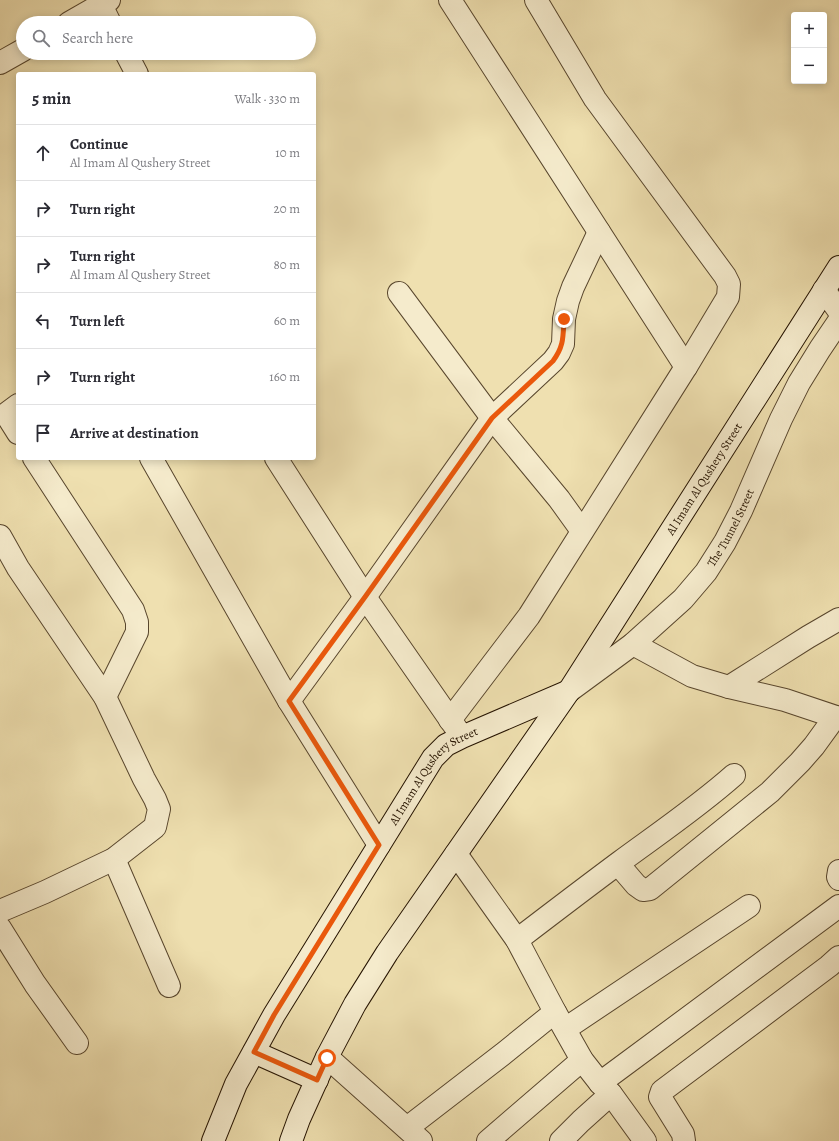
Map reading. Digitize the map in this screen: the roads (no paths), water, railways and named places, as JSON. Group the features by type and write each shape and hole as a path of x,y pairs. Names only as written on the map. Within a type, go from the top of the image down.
{"street":[{"path":"450,0 686,367"},
{"path":"277,460 365,597 456,728 529,616 686,367 728,296 729,284 725,276 595,99 536,0"},
{"path":"88,16 107,9"},
{"path":"130,60 136,72"},
{"path":"289,701 492,418 553,361 559,353 562,344 564,319 568,301 599,232"},
{"name":"Al Imam Al Qushery Street","path":"291,1141 299,1119 327,1058 355,1004 387,953 569,691 839,266"},
{"path":"824,290 839,311"},
{"path":"399,293 492,418 559,499 582,531"},
{"name":"The Tunnel Street","path":"569,691 633,644 683,599 706,572 725,542 741,511 781,418 820,349 839,321"},
{"path":"8,412 16,429"},
{"path":"35,460 133,610 137,622 137,632 105,697"},
{"path":"152,460 289,701 379,845"},
{"path":"0,536 18,568 105,697 159,810 155,827 114,859 45,892 0,911"},
{"path":"729,687 808,637 839,620"},
{"path":"618,864 636,885 643,890 650,889 770,792 804,757 837,718 785,700 729,687 692,676 633,644"},
{"name":"Al Imam Al Qushery Street","path":"213,1141 236,1084 274,1015 432,758 446,745 456,728 569,691"},
{"path":"517,940 714,793 734,775"},
{"path":"456,854 517,940 582,1060 645,1141"},
{"path":"114,859 169,986"},
{"path":"839,871 839,879"},
{"path":"327,1058 414,1135 503,1054 749,906"},
{"path":"561,1141 581,1121 606,1089 839,906"},
{"path":"0,928 35,984 77,1044"},
{"path":"684,1141 683,1134 660,1097 662,1091 839,957"},
{"path":"254,1052 317,1080"},
{"path":"488,1141 582,1060"}]}
